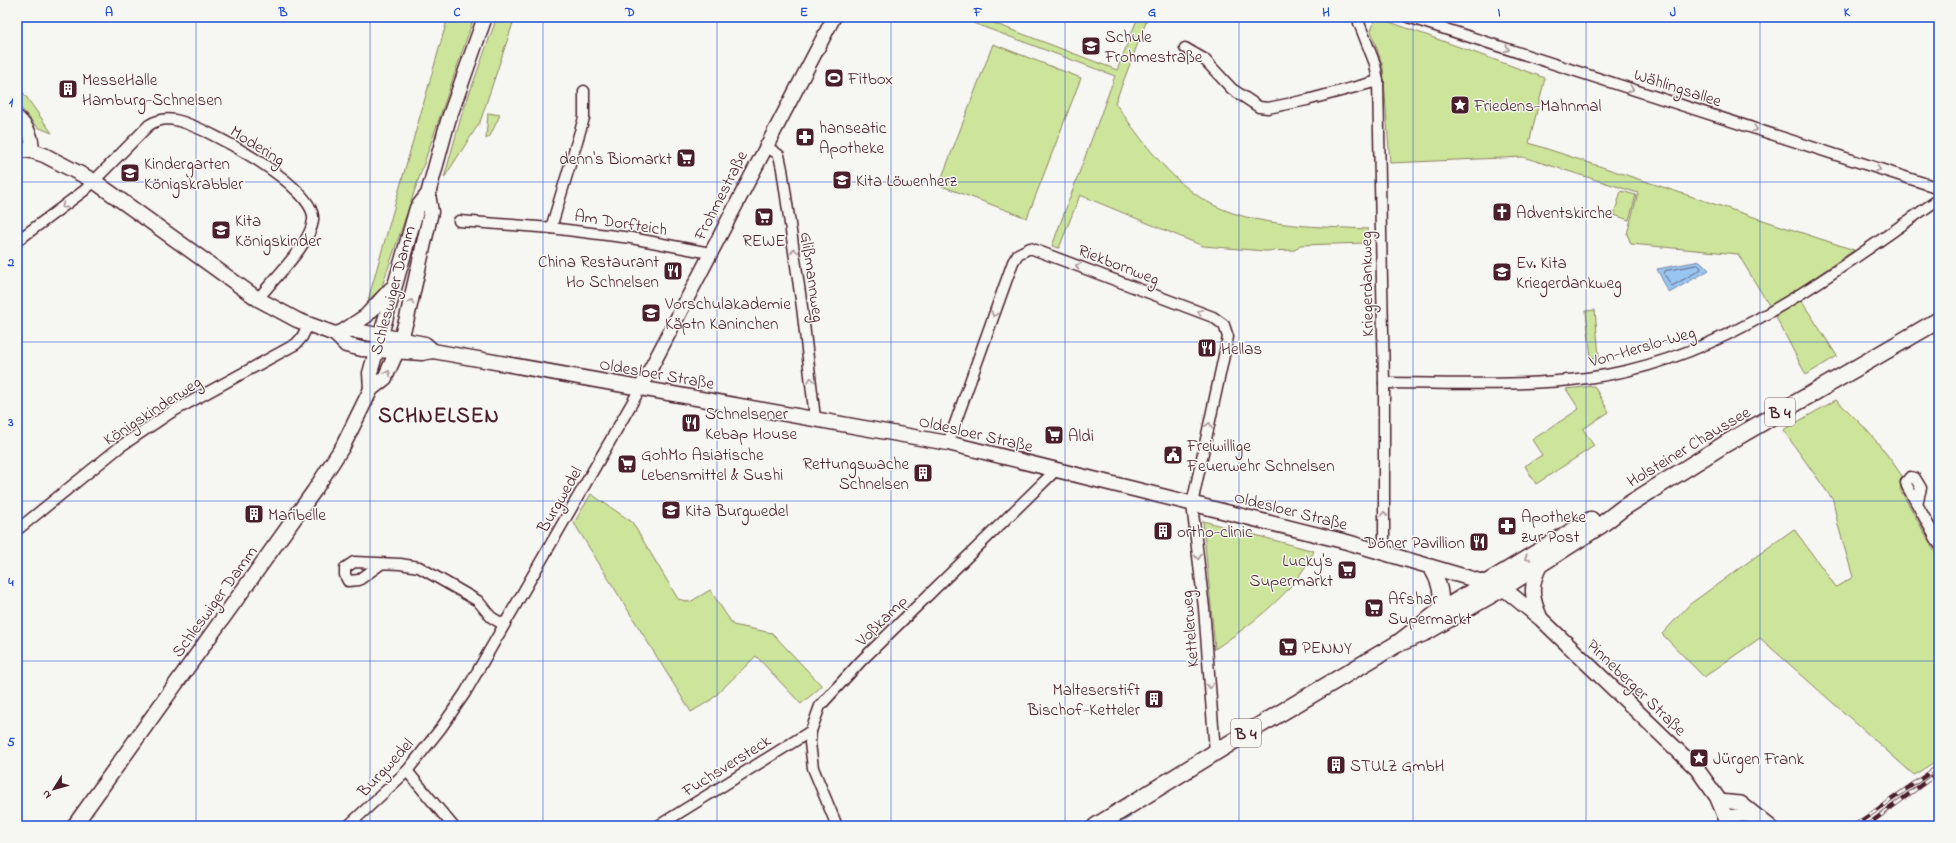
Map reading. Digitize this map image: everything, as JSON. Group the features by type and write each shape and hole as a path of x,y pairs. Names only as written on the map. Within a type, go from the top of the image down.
{"main road":[{"name":"Schleswiger Damm","path":"371,389 370,373 417,208 428,194 448,121 485,17"},
{"name":"Oldesloer Straße","path":"17,149 32,151 50,158 94,181 258,299 308,325 338,333 351,330 380,335 399,345"},
{"name":"Schleswiger Damm","path":"74,826 314,491 343,446 371,389 385,378 399,345 431,212 428,194"},
{"path":"338,333 366,316 395,284"},
{"name":"Holsteiner Chaussee","path":"1397,644 1426,632 1503,588 1601,525 1623,508 1725,444 1939,320"},
{"name":"Oldesloer Straße","path":"338,333 346,345 376,350 399,345 425,344 434,351 948,443 1347,542 1503,588"},
{"name":"Holsteiner Chaussee","path":"1096,826 1215,752 1397,644 1440,611 1486,583 1594,518 1623,508"},
{"path":"1540,565 1533,582 1532,590 1533,600 1541,619"},
{"path":"1430,567 1439,586 1441,597 1440,611"},
{"name":"Pinneberger Straße","path":"1503,588 1541,619 1697,769 1719,801 1728,822"}],"street":[{"name":"Frohmestraße","path":"640,389 834,17"},
{"name":"Kriegerdankweg","path":"1360,17 1359,23 1375,64 1378,81 1384,383 1384,553"},
{"name":"Wählingsallee","path":"1408,17 1939,188"},
{"path":"1185,48 1204,59 1232,89 1259,108 1268,108 1307,100 1378,81"},
{"name":"Am Dorfteich","path":"551,228 584,118 584,91"},
{"path":"17,117 30,134 32,151"},
{"name":"Modering","path":"17,241 94,181 149,125 157,120 166,119 191,125 232,146 272,170 306,199 312,210 314,219 307,241 258,299"},
{"path":"17,126 17,144"},
{"name":"Glißmannweg","path":"766,146 778,155 782,169 801,299 815,418"},
{"name":"Von-Herslo-Weg","path":"1384,383 1528,383 1582,378 1613,373 1671,358 1706,345 1761,318 1838,269 1939,199"},
{"name":"Am Dorfteich","path":"459,221 551,228 631,238 710,253"},
{"name":"Riekbornweg","path":"948,443 980,350 1013,262 1018,254 1030,248 1213,317 1224,326 1228,337 1192,504"},
{"name":"Königskinderweg","path":"17,530 121,446 170,413 296,344 302,338 308,325"},
{"name":"Burgwedel","path":"348,826 407,771 441,728 465,693 640,389"},
{"name":"Voßkamp","path":"837,826 814,768 810,743 811,731 820,706 861,661 1056,470"},
{"name":"Kettelerweg","path":"1192,504 1204,608 1215,752"},
{"path":"1917,504 1939,544"},
{"path":"382,564 400,564 419,567 478,601 491,617 504,625"},
{"name":"Fuchsversteck","path":"658,826 811,731"},
{"path":"407,771 453,826"},
{"path":"1719,801 1741,803 1770,826"},
{"path":"1728,822 1744,815 1760,818"}],"green space":[{"path":"448,17 474,17 381,289 368,300"},
{"path":"497,17 515,17 480,122 444,178 462,114"},
{"path":"968,17 978,17 1117,70 1138,17 1148,17 1115,103 1151,152 1161,163 1183,185 1195,194 1214,205 1234,213 1256,219 1301,226 1368,229 1366,243 1300,245 1295,250 1265,251 1203,246 1080,195 1059,248 1052,246 1115,76 973,23"},
{"path":"1376,17 1545,78 1529,143 1854,250 1795,291 1837,356 1806,375 1776,317 1738,254 1631,244 1627,234 1638,193 1523,157 1390,163 1383,67 1371,31"},
{"path":"993,44 1081,78 1027,218 939,185"},
{"path":"17,84 52,133 37,127 17,103"},
{"path":"488,113 500,115 490,136 486,139"},
{"path":"1621,191 1636,195 1629,220 1614,215"},
{"path":"1595,310 1599,357 1591,358 1586,311"},
{"path":"1594,386 1609,412 1583,429 1594,446 1536,484 1525,466 1542,455 1532,440 1579,409 1566,389"},
{"path":"1836,400 1872,436 1902,476 1900,484 1901,491 1939,559 1939,759 1914,775 1760,638 1704,677 1662,634 1690,604 1794,529 1836,587 1853,577 1838,525 1833,500 1783,430"},
{"path":"591,494 632,522 678,599 690,602 710,590 733,625 772,633 822,686 801,704 756,656 711,700 691,712 574,523"},
{"path":"1203,521 1314,551 1306,566 1284,594 1258,618 1215,649"}],"water":[{"path":"1700,261 1709,270 1669,293 1657,269"}],"waterway":[{"path":"1113,826 1130,816"}],"railway":[{"path":"1854,826 1939,766"},
{"path":"1866,826 1932,777"}],"place":[{"name":"Schule Frohmestraße","path":"1091,46"},
{"name":"Fitbox","path":"834,78"},
{"name":"MesseHalle Hamburg-Schnelsen","path":"68,89"},
{"name":"Friedens-Mahnmal","path":"1460,105"},
{"name":"hanseatic Apotheke","path":"805,137"},
{"name":"denn's Biomarkt","path":"686,158"},
{"name":"Kindergarten Königskrabbler","path":"130,173"},
{"name":"Kita Löwenherz","path":"842,180"},
{"name":"Adventskirche","path":"1502,212"},
{"name":"REWE","path":"764,217"},
{"name":"Kita Königskinder","path":"221,230"},
{"name":"China Restaurant Ho Schnelsen","path":"673,271"},
{"name":"Ev. Kita Kriegerdankweg","path":"1502,272"},
{"name":"Vorschulakademie Käptn Kaninchen","path":"651,313"},
{"name":"Hellas","path":"1207,348"},
{"name":"Schnelsener Kebap House","path":"691,423"},
{"name":"Aldi","path":"1054,435"},
{"name":"Freiwillige Feuerwehr Schnelsen","path":"1173,455"},
{"name":"GohMo Asiatische Lebensmittel & Sushi","path":"627,464"},
{"name":"Rettungswache Schnelsen","path":"923,473"},
{"name":"Kita Burgwedel","path":"671,510"},
{"name":"Maribelle","path":"254,514"},
{"name":"Apotheke zur Post","path":"1507,526"},
{"name":"ortho-clinic","path":"1163,531"},
{"name":"Döner Pavillion","path":"1479,542"},
{"name":"Lucky's Supermarkt","path":"1347,570"},
{"name":"Afshar Supermarkt","path":"1374,608"},
{"name":"PENNY","path":"1288,647"},
{"name":"Malteserstift Bischof-Ketteler","path":"1154,699"},
{"name":"Jürgen Frank","path":"1699,758"},
{"name":"STULZ GmbH","path":"1336,765"}],"district":[{"name":"SCHNELSEN","path":"439,415"}]}
